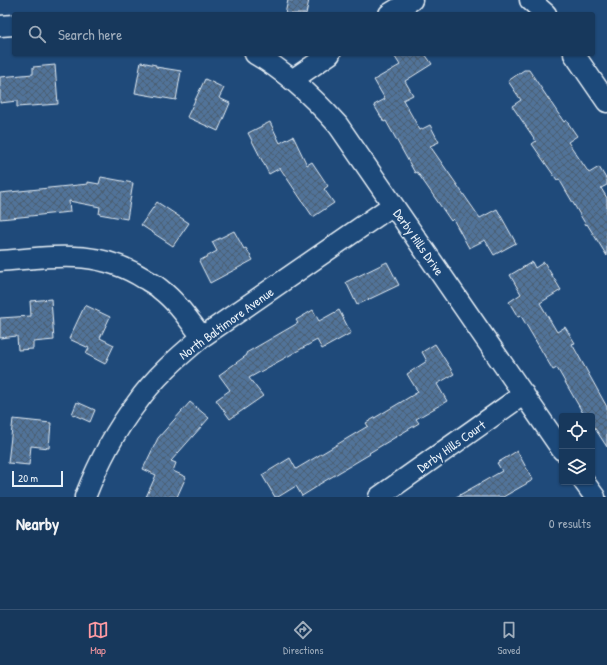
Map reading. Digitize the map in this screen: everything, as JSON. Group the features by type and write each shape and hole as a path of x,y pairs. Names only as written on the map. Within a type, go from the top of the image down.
{"street":[{"path":"391,12 412,0"},
{"path":"530,0 544,12"},
{"path":"0,26 12,25"},
{"name":"Derby Hills Drive","path":"258,56 292,80 316,101 338,125 561,449"},
{"path":"292,80 327,56"},
{"path":"575,56 607,102"},
{"name":"North Baltimore Avenue","path":"84,497 93,475 113,436 136,403 182,353 202,337 393,205"},
{"path":"0,261 75,256 98,259 122,266 135,272 160,288 178,306 202,337"},
{"name":"Derby Hills Court","path":"379,497 524,394"},
{"path":"586,485 595,497"}],"building":[{"path":"288,0 309,0 306,12 285,12"},
{"path":"394,56 426,56 432,64 405,81 413,95 403,100 420,130 430,125 439,142 430,146 480,218 497,209 516,243 494,255 485,240 469,248 453,219 451,221 417,172 415,173 386,121 384,122 374,105 385,99 374,80 400,65"},
{"path":"141,62 156,65 156,67 181,71 176,100 135,93"},
{"path":"55,65 58,104 17,107 17,101 0,103 0,77 33,74 33,67"},
{"path":"524,70 529,70 564,122 566,120 577,136 568,142 589,173 599,167 607,180 607,185 601,188 607,198 607,256 587,224 586,225 559,179 557,180 532,144 536,141 512,106 521,100 508,81"},
{"path":"205,79 224,88 219,98 230,103 218,131 187,117"},
{"path":"270,122 280,143 293,136 307,165 312,162 328,186 324,189 334,203 313,217 280,168 269,174 248,133"},
{"path":"101,177 133,183 127,219 99,214 100,207 69,201 70,212 0,219 0,193 88,184 88,182 99,184"},
{"path":"157,202 189,223 173,246 141,225"},
{"path":"234,231 244,249 246,248 253,260 210,283 199,261 217,251 212,242"},
{"path":"387,262 399,285 357,305 346,282"},
{"path":"532,262 535,268 544,262 561,290 540,303 557,332 565,327 575,343 572,344 607,407 607,447 595,429 595,413 583,413 557,368 553,370 521,316 518,317 509,302 521,294 510,275"},
{"path":"51,299 54,340 33,342 33,349 18,350 17,336 0,338 0,318 31,316 30,301"},
{"path":"85,305 110,317 100,338 114,345 105,364 86,354 89,348 69,339"},
{"path":"313,310 319,321 339,310 351,333 322,349 317,340 249,378 263,396 230,419 216,400 230,390 219,375 247,355 246,353 298,323 296,320"},
{"path":"435,344 454,374 437,384 447,401 416,419 419,423 302,496 296,486 278,497 275,497 262,475 290,458 296,469 368,426 366,423 418,392 407,374 427,361 422,352"},
{"path":"77,402 95,410 90,422 72,414"},
{"path":"190,402 209,418 171,461 176,463 173,471 186,477 177,497 146,497 156,475 143,469 158,438"},
{"path":"13,419 51,423 49,448 31,446 29,465 8,463"},
{"path":"517,451 533,480 503,497 456,497 502,471 497,463"}]}
